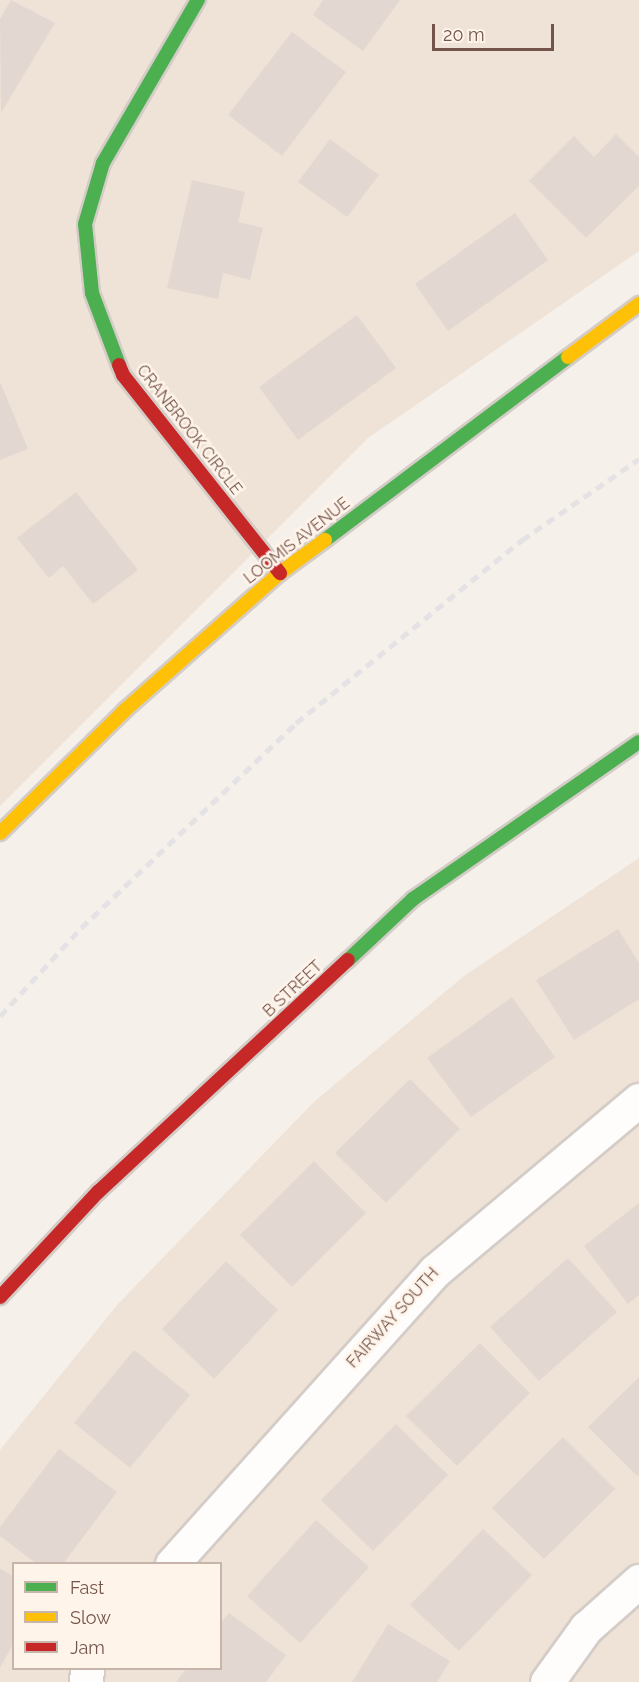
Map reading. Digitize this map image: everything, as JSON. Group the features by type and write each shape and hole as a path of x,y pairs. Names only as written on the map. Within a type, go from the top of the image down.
{"street":[{"name":"CRANBROOK CIRCLE","path":"198,0 104,163 85,224 92,293 123,375 280,573"},
{"name":"LOOMIS AVENUE","path":"0,833 125,710 280,573 639,304"},
{"name":"B STREET","path":"0,1297 98,1192 413,899 581,779 639,742"},
{"name":"FAIRWAY SOUTH","path":"173,1562 435,1270 639,1100"},
{"path":"547,1682 586,1628 639,1581"}],"shaded area":[{"path":"0,0 639,0 639,251 368,438 0,806"},
{"path":"639,858 639,1682 0,1682 0,1450 118,1304 315,1101 464,976"}],"building":[{"path":"11,0 55,23 1,113 0,19"},
{"path":"323,0 400,0 363,51 313,15"},
{"path":"292,32 346,72 282,156 228,115"},
{"path":"616,134 639,157 639,186 586,238 529,181 574,136 594,157"},
{"path":"330,139 379,175 347,217 298,182"},
{"path":"192,180 245,192 238,222 263,228 250,280 223,273 218,299 167,288"},
{"path":"515,213 548,260 448,331 415,284"},
{"path":"357,315 396,368 298,440 259,387"},
{"path":"0,382 28,449 0,460"},
{"path":"76,492 138,570 93,604 63,566 49,578 17,538"},
{"path":"618,929 639,963 639,999 574,1040 536,980"},
{"path":"512,997 555,1057 471,1117 427,1058"},
{"path":"410,1079 460,1129 386,1203 335,1153"},
{"path":"314,1161 366,1213 292,1287 240,1235"},
{"path":"639,1203 639,1295 628,1304 584,1246"},
{"path":"568,1258 617,1312 539,1381 490,1327"},
{"path":"226,1261 278,1310 214,1379 162,1329"},
{"path":"480,1343 530,1393 457,1466 406,1416"},
{"path":"134,1350 190,1395 130,1468 74,1423"},
{"path":"639,1377 639,1475 637,1476 588,1427"},
{"path":"396,1424 448,1475 373,1551 321,1500"},
{"path":"563,1437 615,1489 544,1559 492,1508"},
{"path":"59,1449 117,1492 64,1562 34,1562 0,1536 0,1527"},
{"path":"316,1520 369,1567 300,1643 247,1596"},
{"path":"483,1529 532,1575 459,1651 410,1605"},
{"path":"0,1569 12,1575 12,1646 0,1668"},
{"path":"229,1613 286,1655 266,1682 176,1682 185,1670 222,1670 222,1622"},
{"path":"388,1624 450,1661 437,1682 352,1682"}],"railway":[{"path":"0,1016 81,928 296,723 522,540 639,459"}],"traffic: fast":[{"path":"119,365 92,293 85,224 103,163 198,0"},
{"path":"325,540 568,357"},
{"path":"348,960 413,899 639,742"}],"traffic: slow":[{"path":"568,357 639,304"},
{"path":"0,833 125,710 280,573 325,540"}],"traffic: jam":[{"path":"119,365 123,375 280,573"},
{"path":"0,1297 98,1192 348,960"}]}
